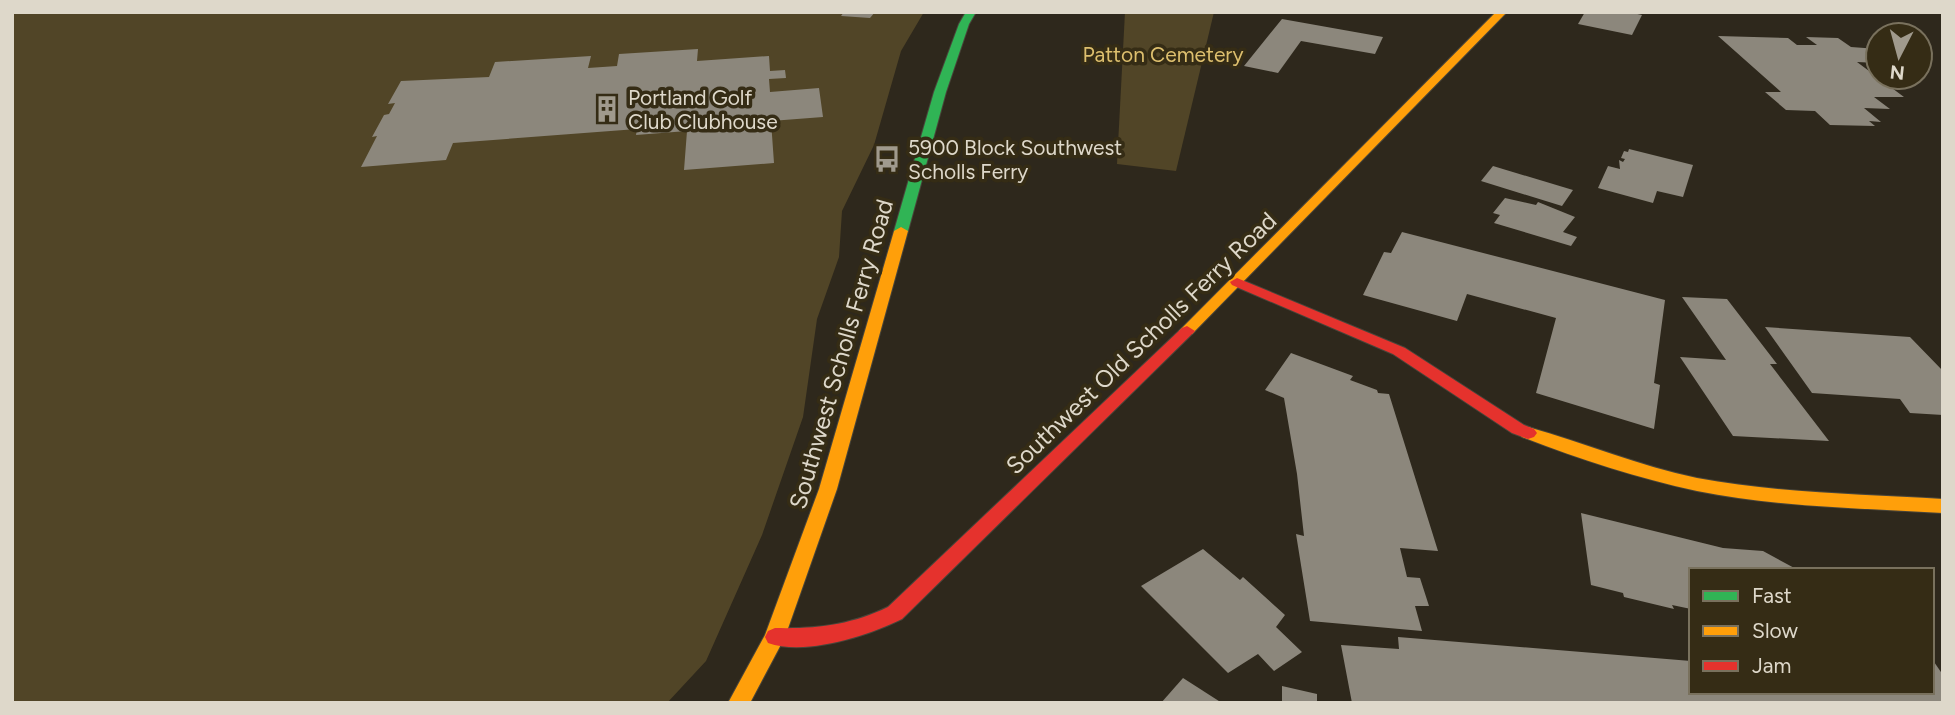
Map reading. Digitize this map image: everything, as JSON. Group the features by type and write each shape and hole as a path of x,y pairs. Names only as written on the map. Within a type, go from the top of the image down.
{"street":[{"name":"Southwest Scholls Ferry Road","path":"739,703 775,637 828,489 940,92 964,24 971,12"},
{"name":"Southwest Old Scholls Ferry Road","path":"775,637 831,638 866,629 895,612 1237,282 1502,12"},
{"path":"1237,282 1399,351 1518,429 1601,461 1671,478 1754,493 1943,506"}],"green space":[{"path":"12,12 924,12 901,51 874,145 842,211 839,257 817,319 803,417 762,535 706,661 667,703 12,703"},
{"name":"Patton Cemetery","path":"1125,12 1214,12 1176,171 1117,164"}],"building":[{"path":"844,12 875,12 870,18 841,16"},
{"path":"1585,12 1628,12 1642,15 1632,35 1578,24"},
{"path":"1282,19 1383,37 1375,54 1301,41 1278,73 1244,66"},
{"path":"1718,36 1788,38 1797,45 1817,45 1806,37 1838,38 1851,47 1864,48 1864,62 1857,62 1864,67 1864,91 1896,91 1904,97 1874,97 1890,109 1864,108 1881,122 1869,121 1875,126 1830,125 1815,111 1786,110 1765,92 1781,92"},
{"name":"Portland Golf Club Clubhouse","path":"698,49 697,61 769,56 770,71 785,70 786,78 769,79 770,92 819,88 823,117 771,121 774,163 684,170 687,131 636,135 637,129 453,143 446,160 361,167 377,136 372,137 384,115 389,114 395,103 388,104 401,81 489,77 495,62 591,56 588,68 617,66 619,54"},
{"path":"1629,149 1693,165 1683,197 1657,191 1653,203 1598,188 1608,166 1620,169 1619,160 1623,162 1625,159 1621,158 1624,151 1628,152"},
{"path":"1493,166 1573,190 1562,206 1481,181"},
{"path":"1505,198 1536,205 1538,202 1575,217 1563,232 1577,237 1571,246 1494,223 1500,215 1493,213"},
{"path":"1402,232 1665,300 1654,383 1660,385 1654,429 1536,393 1556,318 1467,294 1457,321 1363,295 1384,252 1391,253"},
{"path":"1682,297 1727,299 1777,364 1770,364 1829,441 1733,436 1680,357 1726,360"},
{"path":"1765,327 1910,337 1943,371 1943,415 1910,413 1900,399 1812,393"},
{"path":"1291,353 1353,376 1350,380 1377,390 1378,393 1389,394 1438,551 1400,548 1407,577 1420,578 1429,606 1415,606 1422,631 1310,621 1296,534 1304,536 1297,474 1284,398 1265,390"},
{"path":"1581,513 1723,548 1763,551 1794,568 1689,568 1689,609 1672,605 1674,609 1624,597 1623,593 1591,585"},
{"path":"1203,549 1240,580 1243,577 1285,615 1276,627 1302,652 1274,671 1258,654 1228,673 1141,586"},
{"path":"1398,637 1689,661 1689,694 1934,694 1934,662 1943,675 1943,703 1352,703 1341,645 1399,649"},
{"path":"1183,678 1222,703 1161,703"},
{"path":"1282,686 1317,694 1317,703 1282,703"}],"traffic: fast":[{"path":"901,231 940,92 964,24 971,12"}],"traffic: slow":[{"path":"1187,331 1502,12"},
{"path":"739,703 775,637 828,489 901,231"},
{"path":"1528,433 1611,462 1697,484 1779,495 1943,506"}],"traffic: jam":[{"path":"1237,282 1399,351 1528,433"},
{"path":"775,637 836,634 851,631 895,613 1187,331"}],"place":[{"name":"Portland Golf Club Clubhouse","path":"607,109"},
{"name":"5900 Block Southwest Scholls Ferry","path":"887,159"}]}
